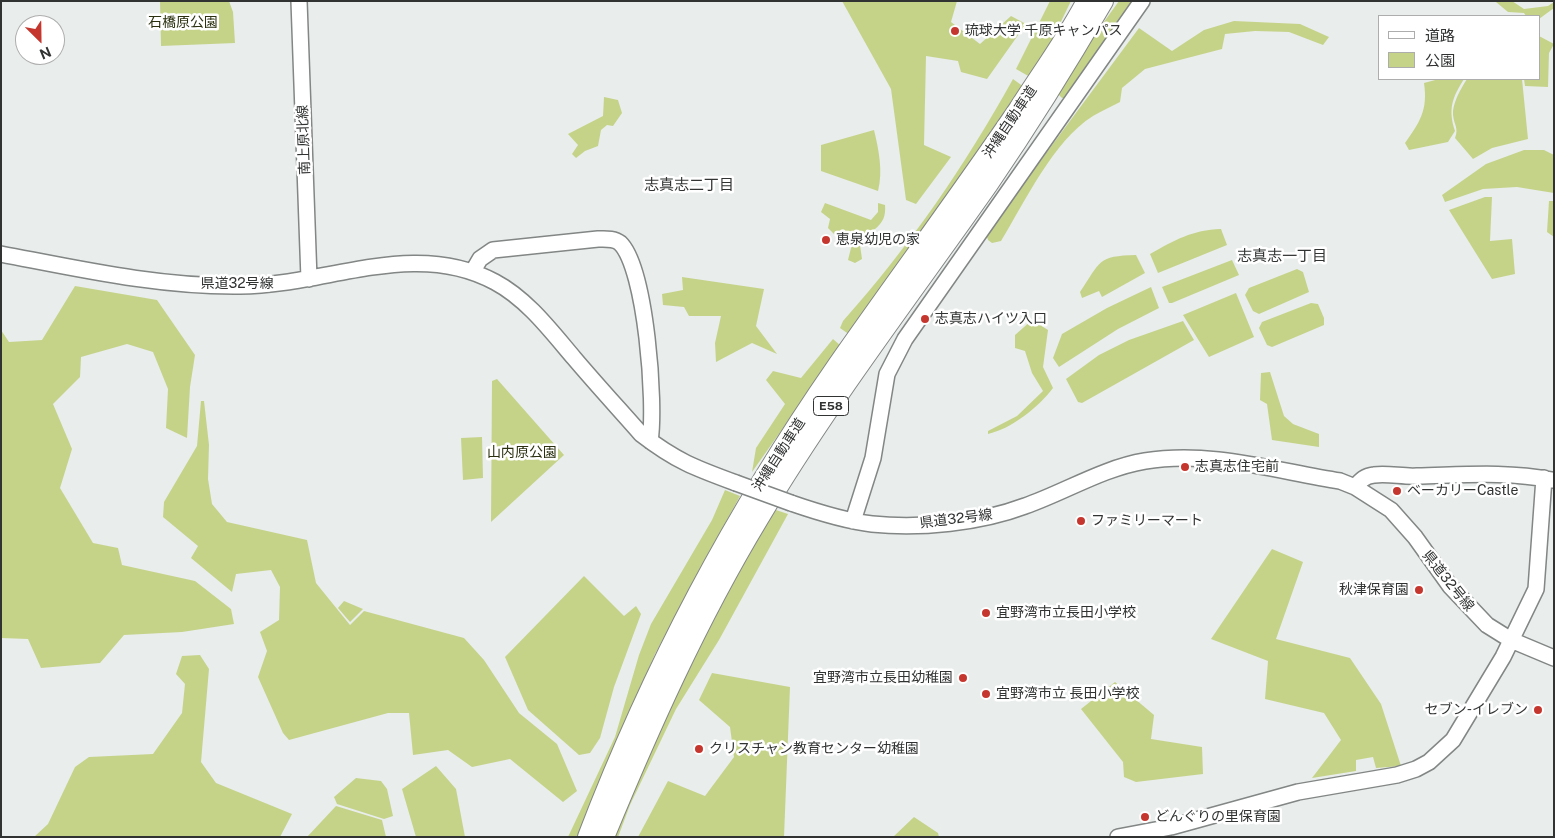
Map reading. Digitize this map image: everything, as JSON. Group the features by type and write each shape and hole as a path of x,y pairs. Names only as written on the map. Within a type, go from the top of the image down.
{"highway":[{"name":"沖縄自動車道","path":"588,837 615,766 650,686 713,564 745,509 837,366 963,192 1053,58 1088,1"},
{"name":"沖縄自動車道","path":"604,837 666,693 721,583 758,519 858,367 988,183 1046,96 1103,1"}],"main road":[{"name":"南上原北線","path":"299,1 309,280"},
{"path":"853,521 873,458 887,374 905,339 1142,1"},
{"path":"473,271 484,255 493,250 598,238 613,239 620,243 635,271 644,321 652,419 650,441"},
{"name":"県道32号線","path":"1,254 102,275 239,286 268,286 381,266 415,262 440,263 473,271 503,287 532,311 641,434 672,458 690,467 791,503 853,521 890,525 973,520 1025,506 1118,467 1166,458 1230,461 1340,480 1355,487 1396,515 1450,586 1487,625 1511,640 1554,658"},
{"path":"1118,837 1172,827 1298,792 1396,775 1416,769 1429,762 1453,740 1511,640 1536,589 1549,479 1480,473 1419,476 1374,475 1362,478 1355,487"}],"green space":[{"name":"石橋原公園","path":"160,1 229,1 233,12 235,43 161,46"},
{"path":"842,1 957,1 951,22 980,44 1011,16 1026,24 987,79 961,72 958,61 926,56 924,145 951,157 916,204 906,200 891,89"},
{"path":"1050,1 1071,1 1050,44 1030,77 1016,69"},
{"path":"1119,1 1132,1 1069,98 1062,98 1058,94 1093,37"},
{"path":"1512,1 1524,9 1548,6 1554,2 1554,8 1540,18 1540,15 1508,12 1496,2"},
{"path":"1234,21 1300,24 1329,37 1323,45 1289,32 1255,31 1225,34 1222,49 1145,69 1122,88 1120,102 1093,116 1065,141 1041,173 1001,241 992,243 988,240 986,234 1139,28 1172,51 1204,30"},
{"path":"1540,37 1554,44 1549,53 1548,87 1525,86 1524,80 1540,80"},
{"path":"1013,79 1024,87 850,335 840,328 843,321 891,264 935,205 995,111"},
{"path":"1435,80 1463,80 1452,104 1455,131 1448,142 1409,150 1405,143 1415,129 1424,108 1424,83"},
{"path":"1466,80 1522,80 1528,139 1492,148 1473,159 1455,138 1456,129 1453,111 1460,91"},
{"path":"604,97 618,100 622,113 613,126 607,125 601,130 598,146 585,151 576,158 572,154 578,145 568,134 603,116"},
{"path":"874,130 880,168 878,191 821,171 821,145"},
{"path":"1524,150 1544,150 1554,155 1554,193 1517,187 1483,189 1445,202 1442,195 1486,164"},
{"path":"1485,197 1492,197 1490,241 1512,239 1515,274 1492,279 1449,210"},
{"path":"1549,201 1554,201 1554,237 1547,232"},
{"path":"825,203 871,220 878,212 878,203 885,205 885,213 881,223 860,245 862,259 855,263 848,260 853,240 846,233 836,236 828,228 830,219 821,212"},
{"path":"1221,229 1227,245 1158,273 1150,254 1192,234"},
{"path":"1136,255 1145,273 1102,297 1099,291 1082,298 1080,292 1101,262 1114,257"},
{"path":"1232,260 1239,275 1169,303 1162,287"},
{"path":"1297,269 1303,272 1309,292 1259,314 1253,311 1245,295 1249,288"},
{"path":"682,277 764,289 756,326 777,354 752,343 716,362 715,343 721,316 689,316 684,307 663,305 662,294 683,290"},
{"path":"75,286 157,300 195,355 190,387 187,438 166,428 168,389 153,352 127,344 81,357 80,377 53,404 72,449 60,488 93,543 118,548 122,565 195,581 231,609 234,624 182,632 124,635 100,663 41,668 28,639 1,638 1,330 9,342 42,340"},
{"path":"1151,287 1159,308 1118,329 1059,367 1053,358 1062,334 1107,308"},
{"path":"1236,293 1254,337 1209,357 1183,315"},
{"path":"1311,303 1318,304 1324,318 1324,325 1272,347 1267,345 1259,328 1262,322"},
{"path":"1032,320 1048,330 1043,367 1053,388 1024,416 1006,427 988,434 988,431 1017,416 1043,391 1032,373 1025,351 1015,348 1015,335"},
{"path":"1183,321 1194,340 1082,403 1078,402 1066,379 1099,355 1129,340"},
{"path":"833,339 841,346 752,472 756,448 785,404 766,380 773,371 801,378"},
{"path":"1270,372 1284,416 1293,424 1319,434 1319,447 1272,440 1267,404 1260,400 1261,373"},
{"name":"山内原公園","path":"497,379 564,455 491,522 492,381"},
{"path":"201,401 204,401 209,445 208,479 212,504 227,522 307,540 316,583 350,625 364,611 464,638 484,660 519,713 557,744 577,791 563,802 510,759 472,767 448,750 413,755 409,713 388,713 289,740 283,733 258,677 267,651 260,632 279,620 280,587 271,570 236,574 232,592 191,558 198,546 163,517 164,502 197,446"},
{"path":"482,437 483,478 463,480 461,438"},
{"path":"725,490 740,496 655,654 577,837 568,837 615,737 639,655 651,624 712,520"},
{"path":"773,509 788,514 719,640 676,709 630,805 618,837 612,837 666,707"},
{"path":"1272,549 1303,562 1276,639 1350,658 1381,704 1401,766 1376,768 1373,757 1356,760 1356,771 1312,778 1341,740 1324,713 1265,699 1268,661 1211,639"},
{"path":"584,576 624,616 636,606 641,614 614,687 600,738 590,753 579,755 528,710 505,657"},
{"path":"344,601 363,609 350,622 338,608"},
{"path":"200,655 209,669 201,762 216,783 292,814 280,837 34,837 48,824 75,767 89,757 153,754 182,713 185,684 176,674 182,656"},
{"path":"712,673 790,687 784,837 638,837 668,781 705,796 734,757 730,727 699,700"},
{"path":"1115,682 1154,715 1151,739 1202,747 1203,774 1136,782 1124,777 1123,762 1081,709"},
{"path":"436,766 456,789 465,837 416,837 402,789"},
{"path":"356,778 381,781 387,789 393,816 384,819 337,804 334,797"},
{"path":"336,806 382,820 386,837 307,837"},
{"path":"914,817 938,833 939,837 893,837"}],"place":[{"name":"琉球大学 千原キャンパス","path":"955,31"},
{"name":"恵泉幼児の家","path":"826,240"},
{"name":"志真志ハイツ入口","path":"925,319"},
{"name":"志真志住宅前","path":"1185,467"},
{"name":"ベーカリーCastle","path":"1397,491"},
{"name":"ファミリーマート","path":"1081,521"},
{"name":"秋津保育園","path":"1419,590"},
{"name":"宜野湾市立長田小学校","path":"986,613"},
{"name":"宜野湾市立長田幼稚園","path":"963,678"},
{"name":"宜野湾市立 長田小学校","path":"986,694"},
{"name":"セブン-イレブン","path":"1538,710"},
{"name":"クリスチャン教育センター幼稚園","path":"699,749"},
{"name":"どんぐりの里保育園","path":"1145,817"}],"district":[{"name":"志真志二丁目","path":"689,185"},
{"name":"志真志一丁目","path":"1282,256"}]}
